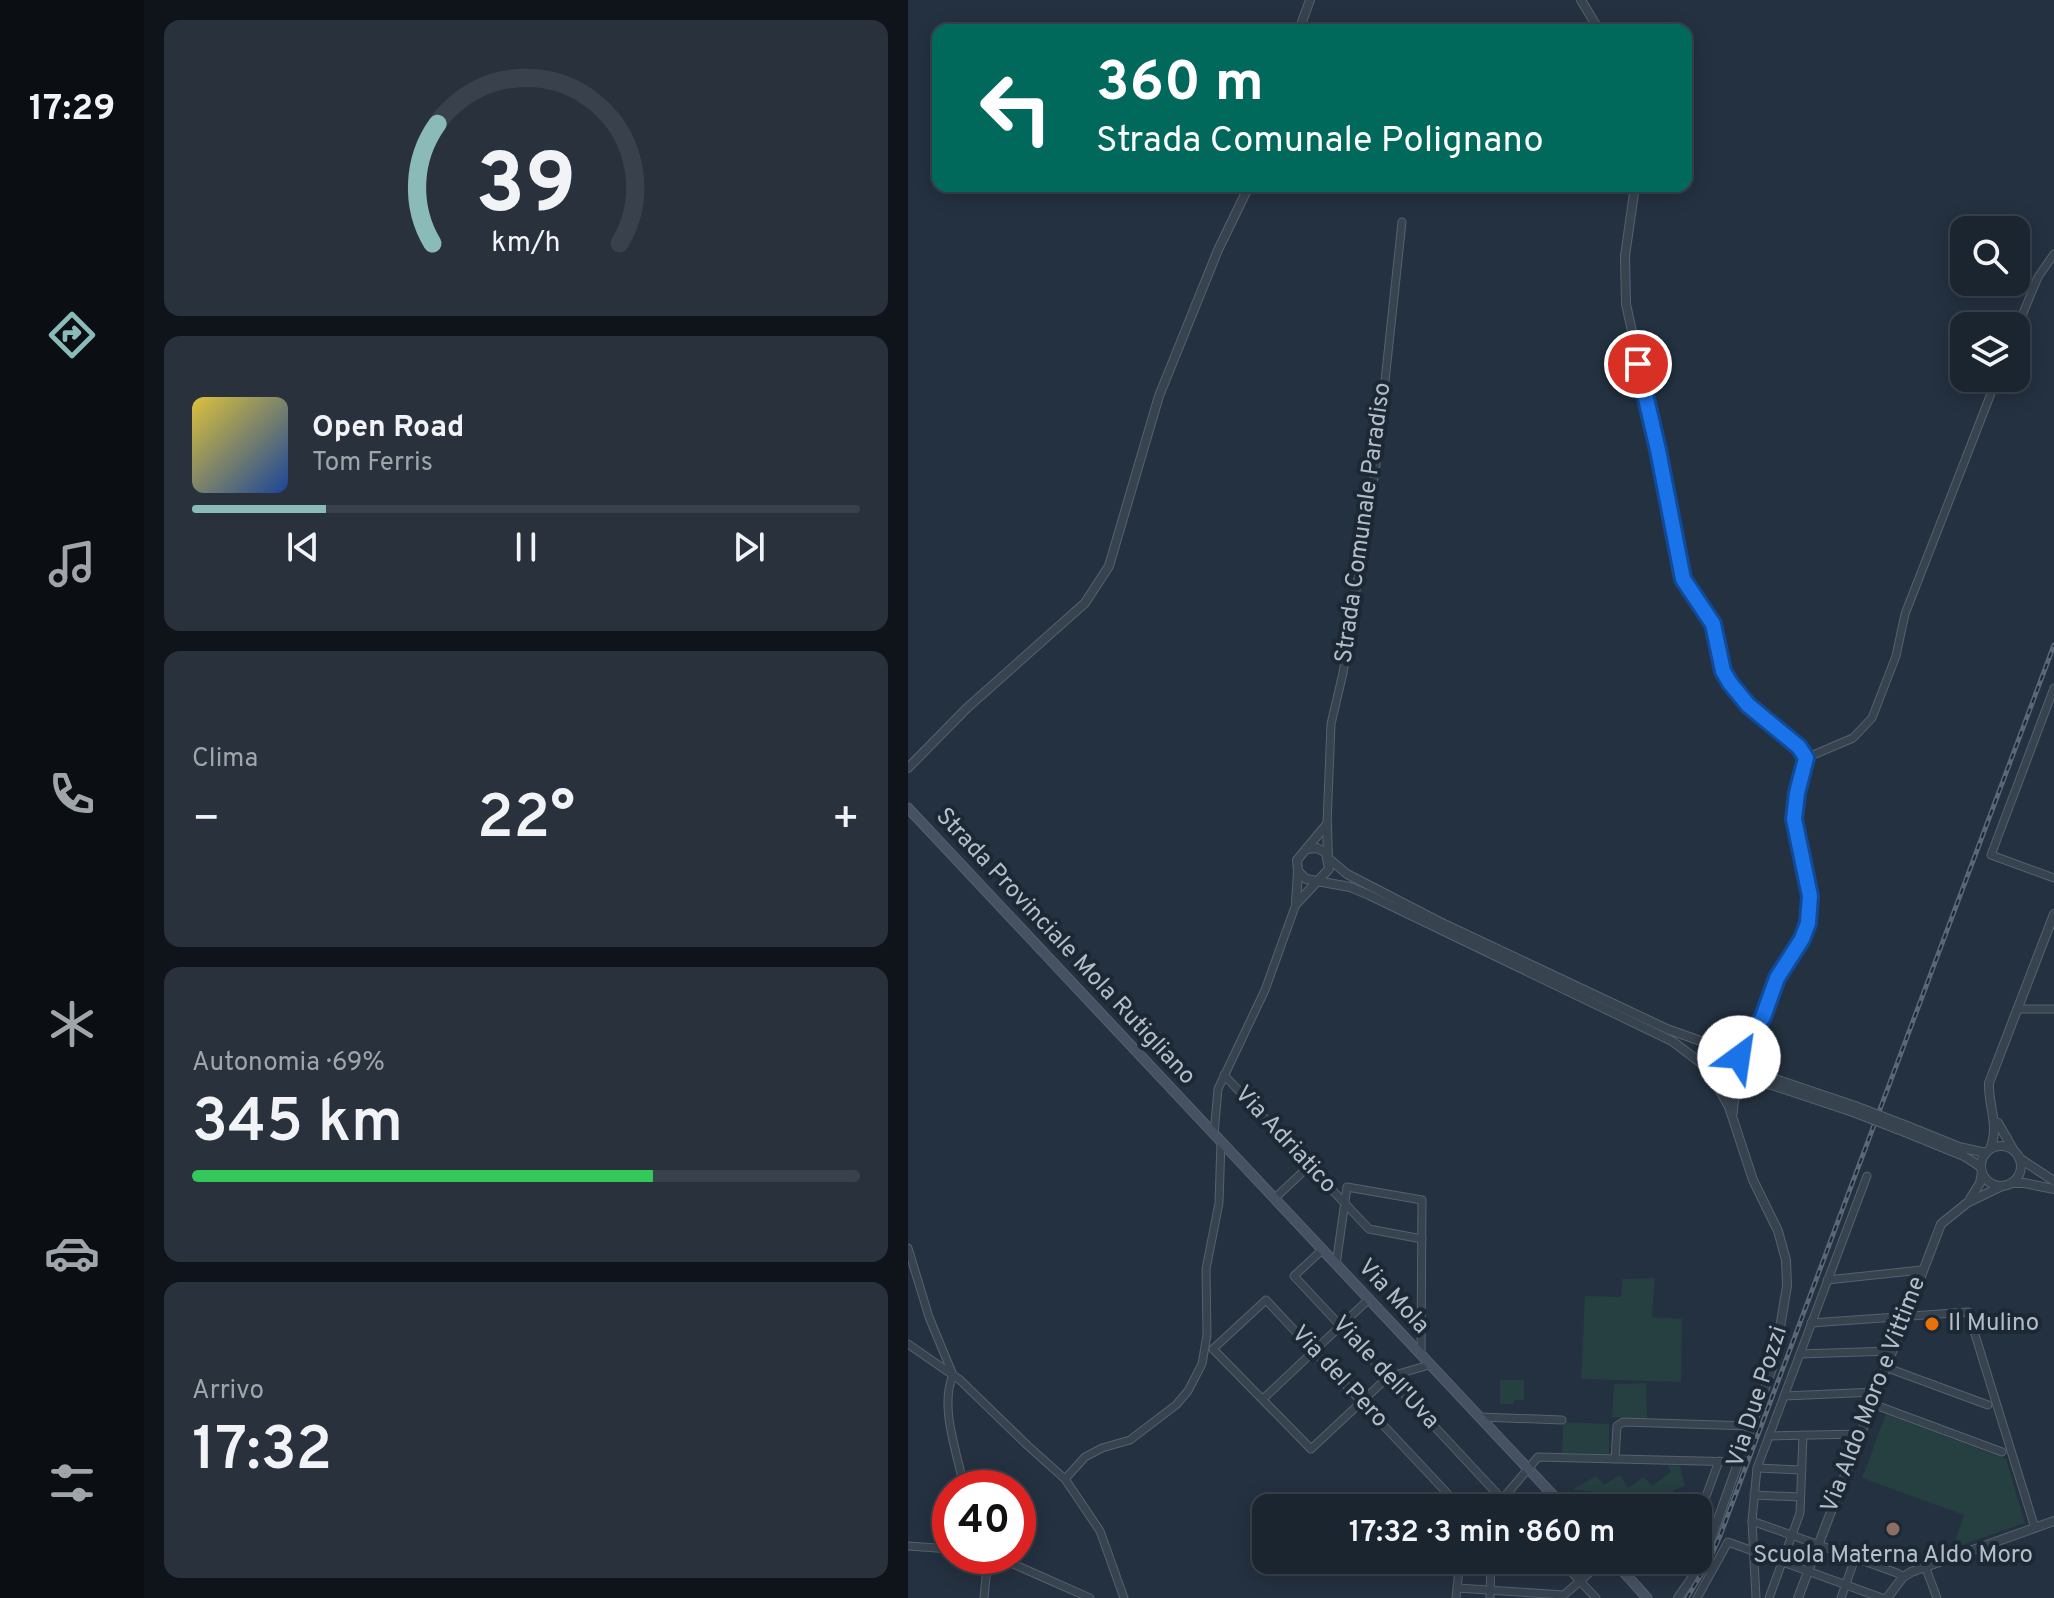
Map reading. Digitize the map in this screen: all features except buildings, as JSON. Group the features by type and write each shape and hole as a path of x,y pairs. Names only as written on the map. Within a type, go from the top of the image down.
{"main road":[{"name":"Strada Provinciale Mola Rutigliano","path":"908,808 1193,1113"},
{"name":"Via Mola","path":"1193,1113 1528,1467 1549,1494"},
{"path":"1626,1574 1648,1598"}],"street":[{"path":"1301,24 1310,0"},
{"path":"1581,0 1595,24"},
{"path":"908,768 967,708 1085,603 1109,566 1159,396 1218,250 1246,192"},
{"path":"1634,192 1625,256 1626,304 1658,450 1680,572 1713,624 1723,671 1730,683 1748,705 1799,747 1806,758 1794,819 1810,896 1808,923 1802,939 1777,978 1758,1024 1738,1056 1737,1067 1730,1076"},
{"name":"Strada Comunale Paradiso","path":"1328,858 1331,724 1342,681 1375,478 1402,222"},
{"path":"2023,312 2038,277 2054,254"},
{"path":"1806,758 1853,738 1872,718 1896,656 1905,614 1992,392"},
{"path":"2054,688 1991,855 2054,878"},
{"path":"1065,1479 1085,1457 1102,1448 1130,1440 1171,1410 1188,1391 1202,1364 1207,1335 1206,1269 1219,1203 1218,1089 1265,990 1296,904 1297,860 1327,824"},
{"path":"1307,849 1322,850 1347,874 1440,922 1667,1029 1712,1045 1725,1043 1758,1024"},
{"path":"1296,904 1317,880 1327,874 1328,858"},
{"path":"1298,871 1306,879 1350,887 1672,1041 1705,1066 1712,1076 1730,1076 1772,1085 1854,1109"},
{"path":"1982,1170 1996,1131 1988,1097 1989,1083 2054,914"},
{"path":"2018,1009 2054,1009"},
{"path":"1725,1043 1760,1074 1959,1147 1988,1151 2001,1146 2054,1181"},
{"path":"1705,1066 1704,1055 1712,1045"},
{"name":"Via Adriatico","path":"1224,1075 1369,1229 1422,1239"},
{"name":"Via Due Pozzi","path":"1670,1598 1680,1595 1707,1548 1739,1462 1777,1354 1788,1272 1778,1231 1753,1180 1731,1112 1712,1076"},
{"name":"Via Due Pozzi","path":"1730,1076 1731,1112"},
{"path":"1731,1112 1738,1089 1750,1081"},
{"path":"1993,1115 2018,1155 2020,1173 2006,1185"},
{"path":"1906,1129 1964,1156 1982,1170 1990,1182 2006,1185 2024,1183 2054,1189"},
{"path":"1274,1199 1309,1166"},
{"name":"Via Aldo Moro e Vittime","path":"1967,1203 1980,1183 1982,1170"},
{"path":"1756,1598 1752,1521 1757,1468 1867,1176"},
{"name":"Via Aldo Moro e Vittime","path":"1798,1598 1941,1224 1967,1203 2006,1185"},
{"path":"1336,1265 1347,1187 1422,1200 1421,1357"},
{"path":"908,1248 929,1317 953,1375 949,1383 950,1416 960,1470"},
{"name":"Viale dell'Uva","path":"1322,1250 1294,1276 1497,1494"},
{"path":"1827,1280 1921,1270"},
{"name":"Via del Pero","path":"1263,1399 1213,1349 1266,1300 1448,1494"},
{"path":"1368,1300 1263,1399 1311,1449 1388,1377 1429,1365"},
{"path":"1811,1323 1968,1312 2035,1528"},
{"path":"908,1344 953,1375 1065,1479 1100,1531 1124,1598"},
{"path":"1800,1354 1891,1351"},
{"path":"1885,1367 1988,1405"},
{"path":"1784,1396 1875,1392"},
{"path":"1870,1403 2002,1452"},
{"path":"1480,1417 1562,1420"},
{"path":"1615,1459 1617,1426 1623,1422 1751,1426"},
{"path":"1769,1436 1859,1434"},
{"path":"1769,1598 1800,1513 1803,1435"},
{"path":"1506,1494 1538,1457 1739,1462"},
{"path":"1707,1494 1719,1461"},
{"path":"1757,1468 1802,1470"},
{"path":"1754,1495 1800,1497"},
{"path":"1752,1521 1903,1577"},
{"path":"1697,1598 1728,1542 1885,1598 1903,1577 1925,1566 2054,1521"},
{"path":"908,1546 932,1549"},
{"path":"1841,1598 1855,1558"},
{"path":"1925,1566 1937,1598"},
{"path":"984,1598 986,1574"},
{"path":"1036,1574 1090,1598"},
{"path":"1456,1598 1458,1574"},
{"path":"1490,1594 1491,1574"},
{"path":"1573,1574 1596,1598"},
{"path":"1457,1588 1490,1594 1556,1596 1564,1595 1588,1574"}],"green space":[{"path":"1655,1278 1652,1317 1682,1319 1681,1382 1581,1379 1585,1296 1621,1297 1622,1279"},
{"path":"1500,1380 1524,1380 1524,1400 1500,1404"},
{"path":"1646,1383 1647,1419 1612,1417 1614,1384"},
{"path":"1886,1414 2006,1459 2025,1523 1953,1548 1964,1515 1862,1478"},
{"path":"1563,1422 1609,1424 1609,1454 1562,1453"},
{"path":"1668,1465 1680,1466 1685,1486 1673,1490 1674,1494 1598,1494 1572,1490 1596,1476 1604,1485 1620,1475 1628,1488 1644,1477 1652,1486 1671,1472"}],"railway":[{"path":"1687,1598 1720,1536 2054,645"}],"place":[{"name":"Il Mulino","path":"1932,1324"},
{"name":"Scuola Materna Aldo Moro","path":"1893,1529"}],"route":[{"path":"1638,364 1658,450 1680,572 1717,633 1725,676 1748,705 1799,747 1806,758 1794,819 1810,896 1808,923 1802,939 1777,978 1763,1017 1739,1057"}]}
